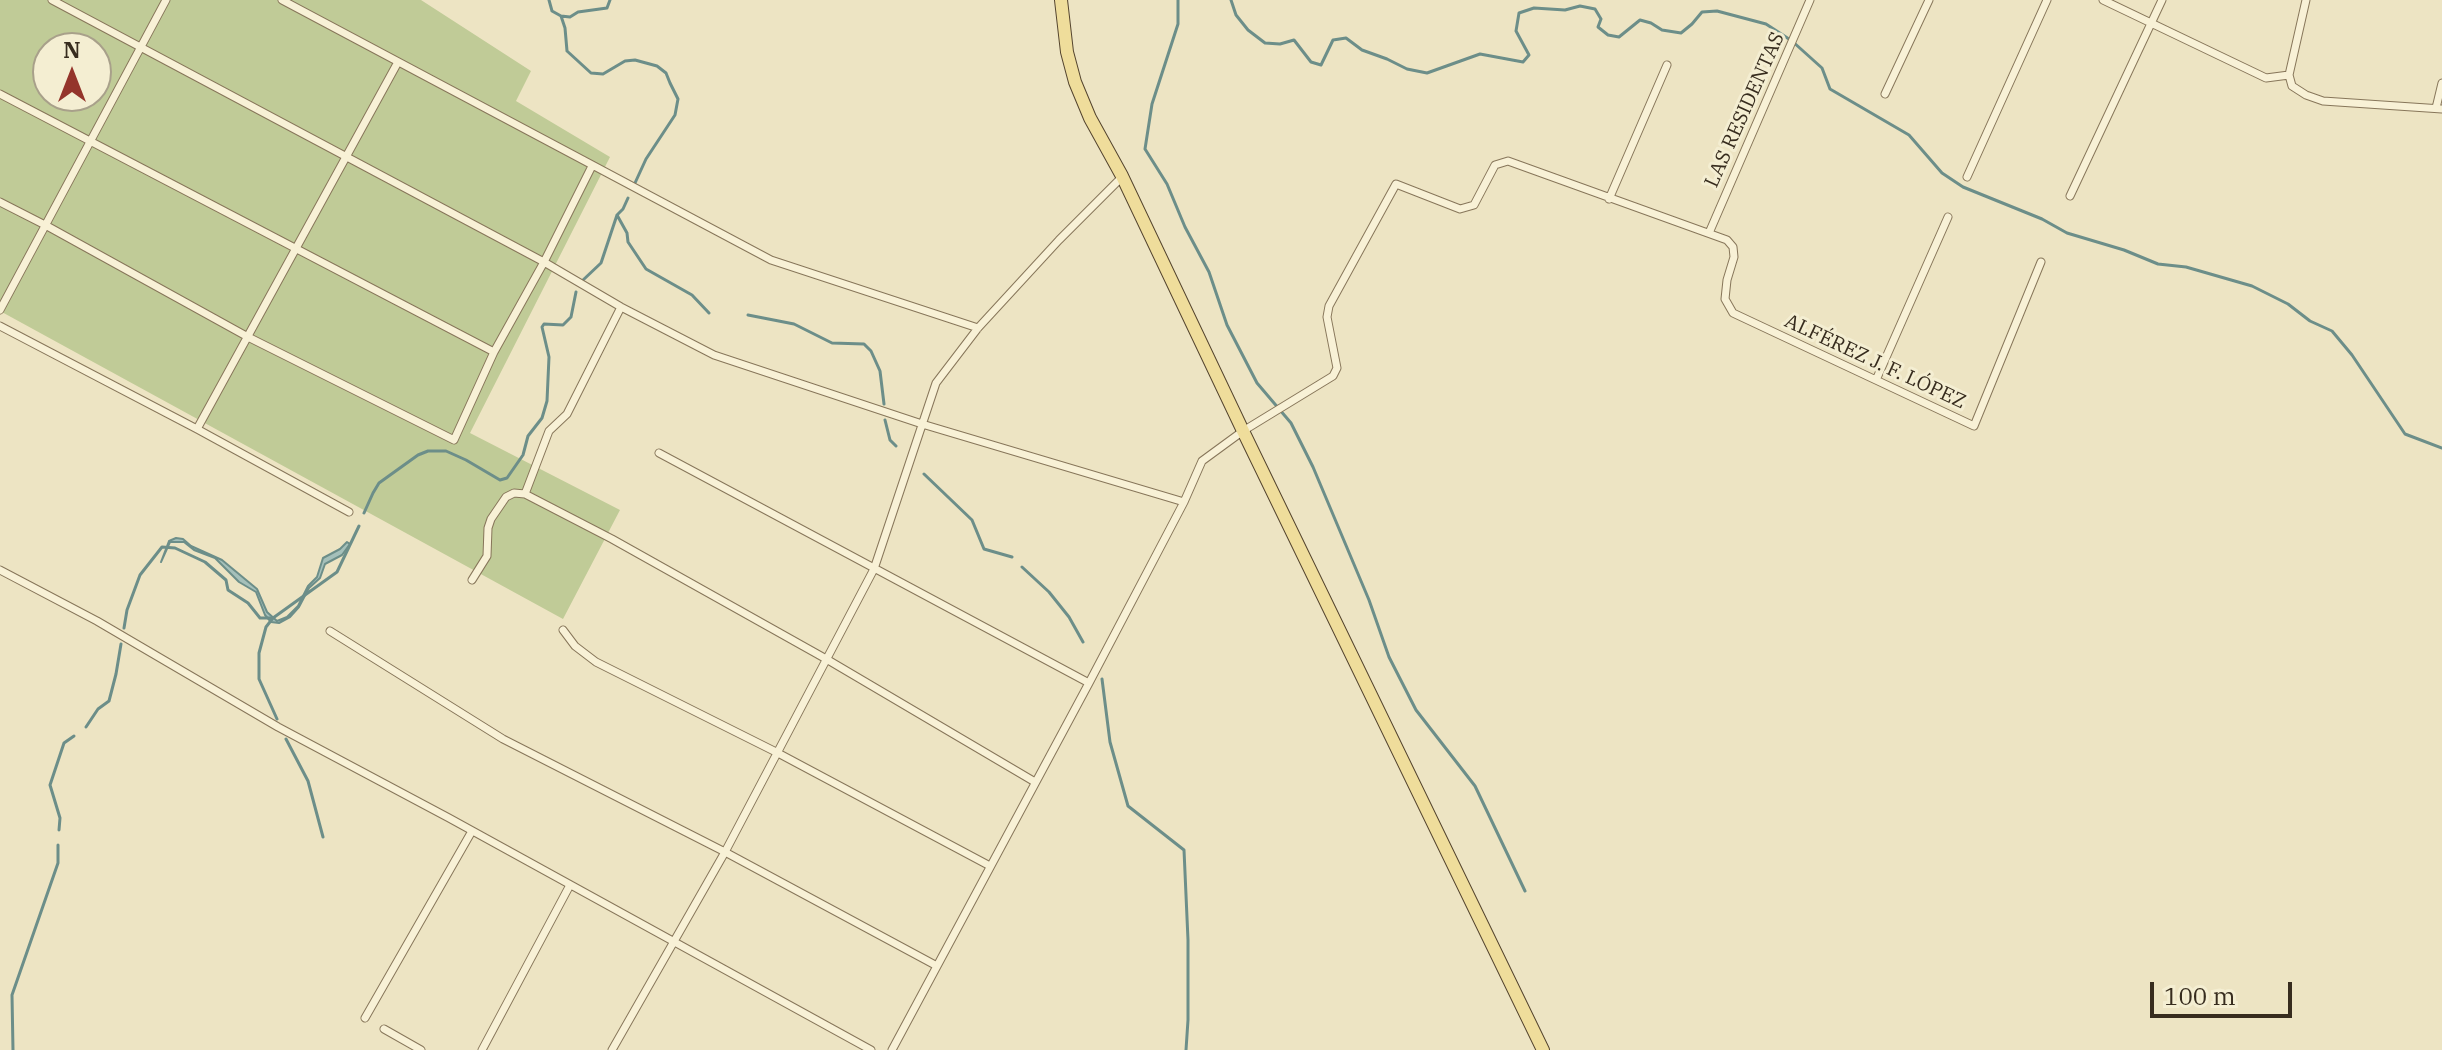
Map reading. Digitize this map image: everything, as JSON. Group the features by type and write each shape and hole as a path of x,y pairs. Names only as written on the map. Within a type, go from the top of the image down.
{"main road":[{"path":"1061,0 1067,52 1090,118 1122,176 1543,1050"}],"street":[{"path":"52,0 714,355 922,424 1184,502"},
{"path":"0,310 166,0"},
{"path":"282,0 771,260 978,328"},
{"name":"LAS RESIDENTAS","path":"1709,233 1810,0"},
{"path":"1885,94 1929,0"},
{"path":"1967,177 2047,0"},
{"path":"2103,0 2266,78 2289,75"},
{"path":"2070,196 2162,0"},
{"path":"2306,0 2289,75 2292,86 2306,95 2323,101 2439,109 2442,83"},
{"path":"197,429 398,62"},
{"path":"1609,199 1667,65"},
{"path":"0,94 494,352"},
{"path":"892,1050 1089,683 1184,502 1202,461 1243,431 1333,376 1337,368 1327,317 1329,306 1396,184 1460,209 1474,205 1495,165 1508,161 1709,233"},
{"path":"0,202 248,337 454,440 494,352 592,166"},
{"path":"612,1050 725,852 874,569 936,383 978,328 1122,176"},
{"path":"1876,380 1948,217"},
{"name":"ALFÉREZ J. F. LÓPEZ","path":"1709,233 1727,240 1733,247 1734,257 1725,299 1733,313 1974,426 2041,262"},
{"path":"525,494 549,431 567,414 621,307"},
{"path":"0,326 349,512"},
{"path":"659,453 1089,683"},
{"path":"472,580 487,556 488,528 494,515 510,494 525,494 828,660 1035,782"},
{"path":"0,570 97,621 278,727 871,1050"},
{"path":"563,630 575,646 596,662 776,752 990,866"},
{"path":"330,631 503,739 725,852 937,966"},
{"path":"365,1018 472,831"},
{"path":"482,1050 570,885"},
{"path":"384,1029 421,1050"}],"green space":[{"path":"0,0 421,0 531,71 516,101 610,157 470,433 620,510 563,619 0,311"}],"water":[{"path":"176,538 222,560 257,589 267,612 277,621 287,617 298,606 308,586 317,577 323,558 347,542 350,544 342,555 325,564 320,578 309,588 299,607 290,617 279,623 271,622 265,615 256,592 239,582 215,558 194,550 184,542 170,542 161,562 169,541"}],"waterway":[{"path":"549,0 552,11 570,17 578,12 607,8 610,0"},
{"path":"1178,0 1178,24 1152,104 1145,149 1167,184 1209,272 1227,325 1257,383 1291,423 1313,467 1369,600 1389,657 1416,710 1475,786 1525,891"},
{"path":"1231,0 1236,15 1248,30 1265,43 1280,44 1294,40 1311,62 1321,65 1333,40 1346,38 1362,50 1407,69 1427,73 1480,54 1523,62 1529,55 1516,31 1519,13 1534,8 1565,10 1580,6 1595,9 1601,19 1598,27 1608,35 1619,37 1640,20 1662,30 1681,33 1702,12 1717,11 1766,24 1792,41 1822,68 1830,89 1909,135 1942,173 1963,187 2042,219 2067,233 2158,264 2186,267 2252,286 2332,331 2352,355 2405,434 2442,448"},
{"path":"561,16 567,51 591,73 603,74 625,61 635,60 657,66 666,73 678,99 675,115 646,159 635,183"},
{"path":"582,281 601,263 617,215 628,198"},
{"path":"617,215 627,233 628,242 646,269 692,295 709,313"},
{"path":"364,513 379,483 428,451 446,451 500,480 507,478 523,455 528,436 542,418 547,401 549,357 542,327 544,324 563,325 571,317 576,292"},
{"path":"748,315 794,324 832,343 864,344 871,351 880,371 884,404"},
{"path":"885,420 890,440 896,446"},
{"path":"924,474 972,520 984,549 1012,557"},
{"path":"124,628 140,575 162,547 175,548 205,562 226,580 228,590 248,603 260,618 273,618 337,572 359,526"},
{"path":"1022,567 1049,592 1069,617 1083,642"},
{"path":"273,618 266,627 259,653 259,679 277,719"},
{"path":"86,727 98,709 109,701 121,644"},
{"path":"1102,679 1110,742 1128,806 1184,850 1188,940 1186,1050"},
{"path":"59,830 60,818 50,785 64,743 74,736"},
{"path":"286,739 308,781 323,837"},
{"path":"13,1050 12,995 58,863 58,845"}]}
